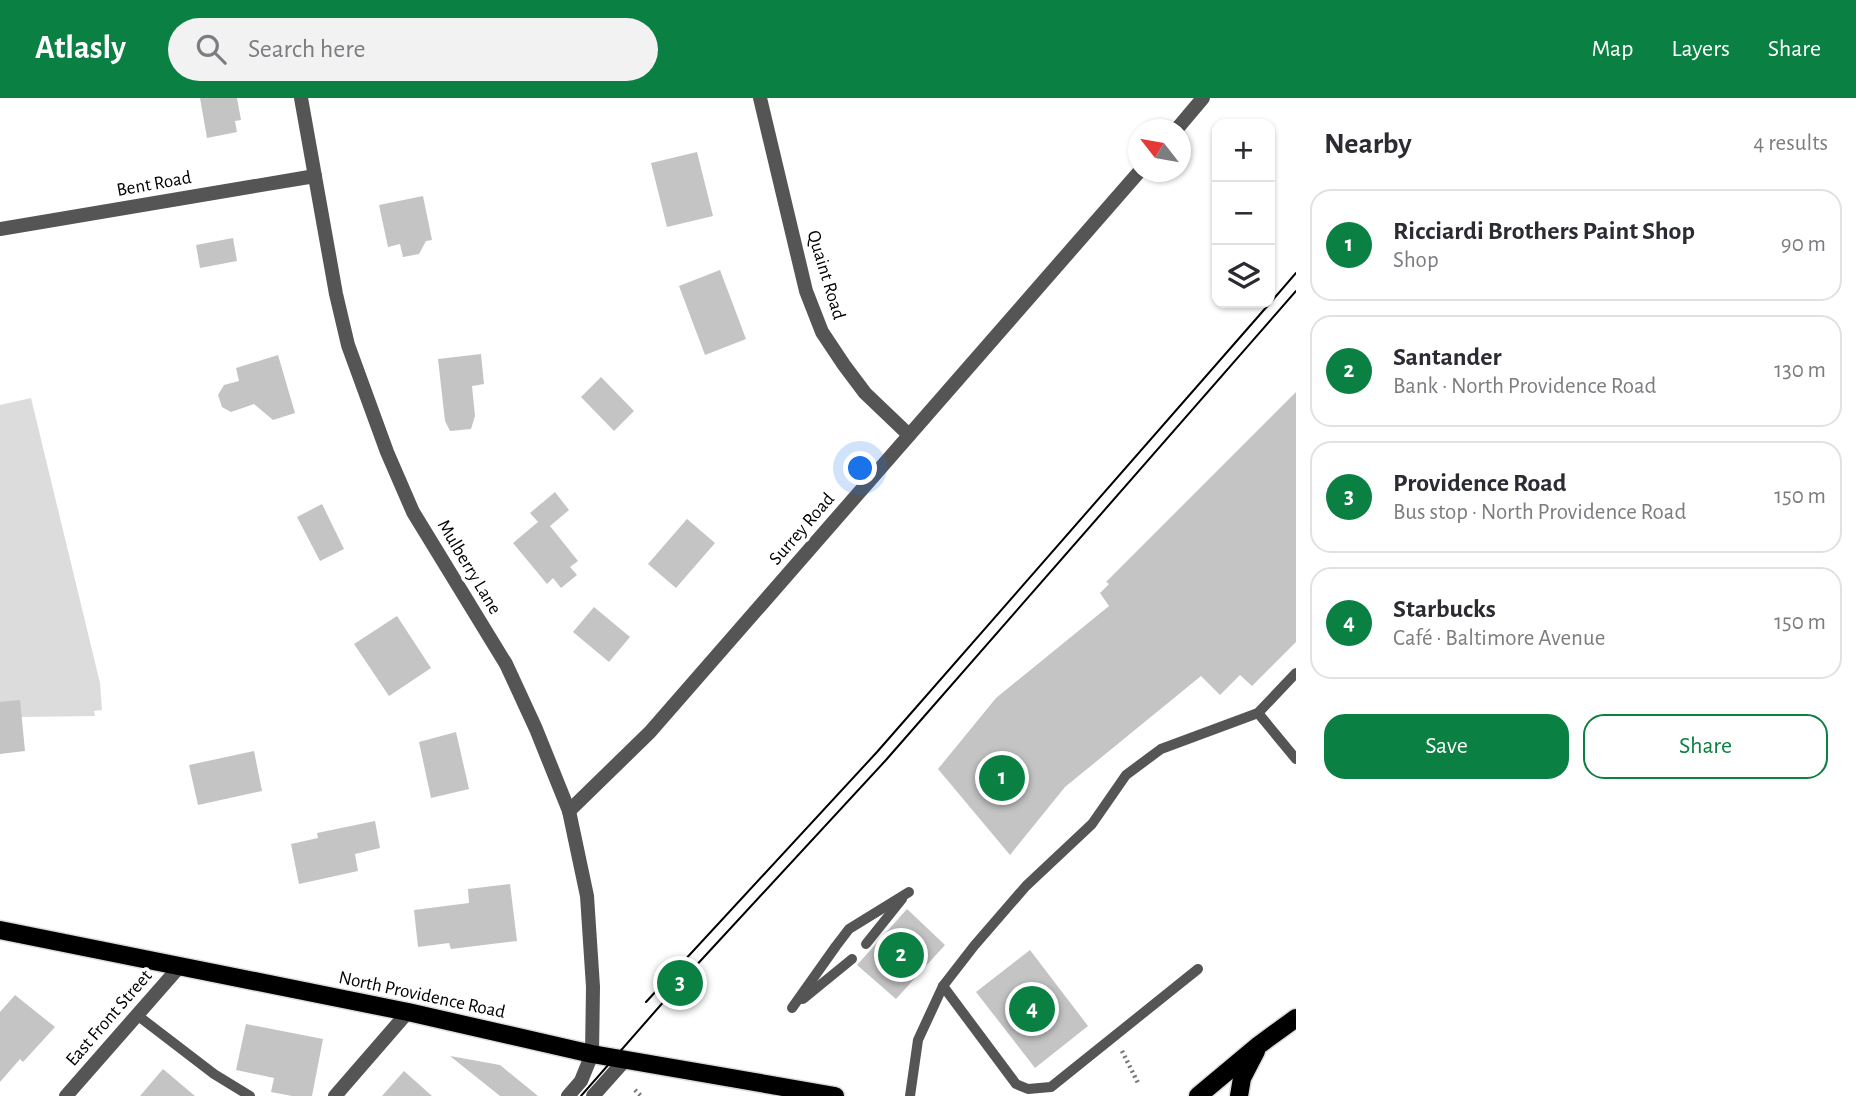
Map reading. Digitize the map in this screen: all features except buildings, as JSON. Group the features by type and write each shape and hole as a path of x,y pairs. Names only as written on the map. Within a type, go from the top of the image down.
{"main road":[{"name":"North Providence Road","path":"0,930 408,1012 592,1054 835,1096"},
{"path":"1198,1096 1296,1018"},
{"path":"1239,1096 1242,1078 1259,1045"}],"street":[{"name":"Mulberry Lane","path":"301,98 336,295 348,345 387,452 413,512 506,664 569,811 587,896 593,987 592,1054"},
{"name":"Quaint Road","path":"760,98 806,291 822,332 864,393 909,435"},
{"path":"1185,119 1203,98"},
{"name":"Bent Road","path":"0,229 315,176"},
{"name":"Surrey Road","path":"569,811 650,732 1130,182"},
{"name":"East Front Street","path":"66,1096 181,965"},
{"path":"335,1096 408,1012"},
{"path":"568,1096 581,1081 592,1054"},
{"path":"593,1096 626,1059"}],"lane":[{"path":"911,1096 918,1040 943,986 1026,886 1092,824 1126,775 1161,749 1258,713 1296,673"},
{"path":"1258,713 1296,759"},
{"path":"852,959 792,1008 849,929 909,892 866,944"},
{"path":"943,986 1016,1084 1028,1090 1051,1087 1198,969"},
{"path":"137,1015 214,1073 250,1096"}],"path":[{"path":"635,1090 641,1096"}],"shaded area":[{"path":"31,398 100,683 102,710 94,711 95,716 19,717 0,702 0,405"}],"tram line":[{"path":"1275,297 1296,273"},
{"path":"581,1096 680,983 886,760 1296,291"},
{"path":"646,1002 877,752 1266,308"}],"place":[{"name":"Ricciardi Brothers Paint Shop","path":"1002,778"},
{"name":"Santander","path":"901,955"},
{"name":"Providence Road","path":"680,983"},
{"name":"Starbucks","path":"1032,1009"}]}
